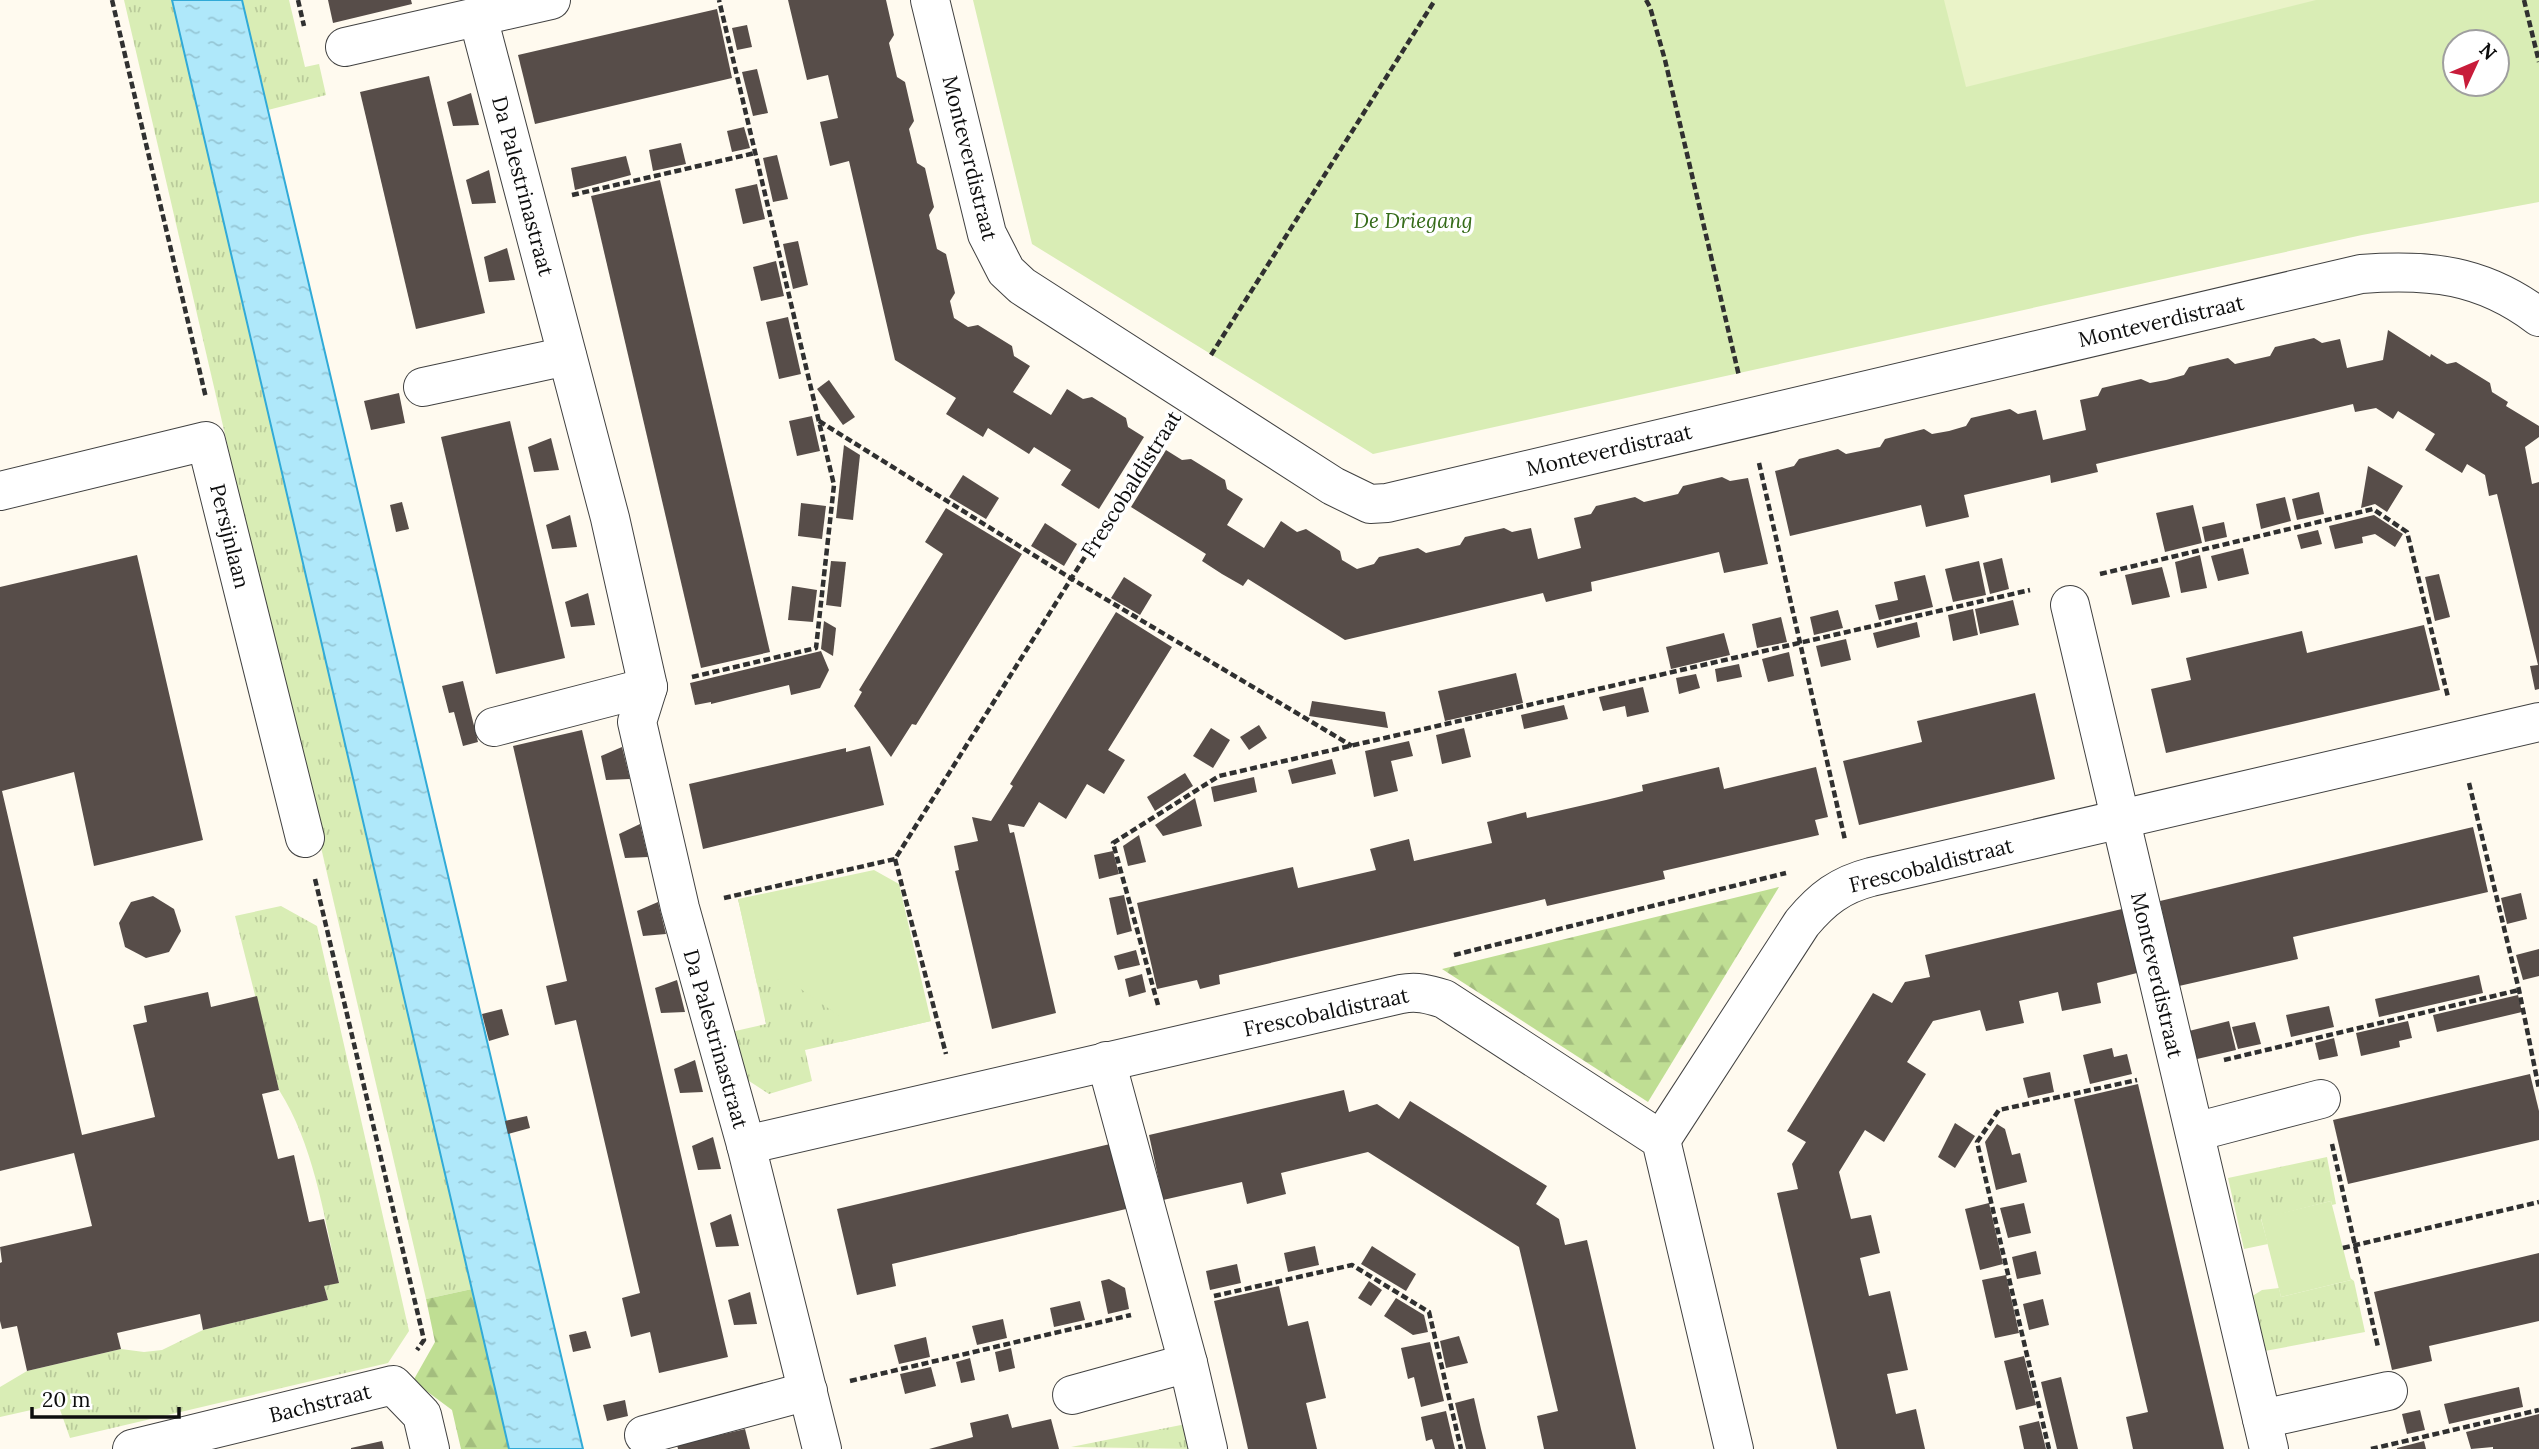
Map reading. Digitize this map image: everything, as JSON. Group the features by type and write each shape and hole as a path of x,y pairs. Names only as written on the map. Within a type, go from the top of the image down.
{"street":[{"path":"345,47 551,0"},
{"name":"Monteverdistraat","path":"930,0 986,234 1006,271 1022,286 1187,393 1333,486 1370,504 1387,503 2361,274 2406,271 2469,280 2512,298 2539,317"},
{"name":"Da Palestrinastraat","path":"478,17 610,519 648,687 637,722 680,908 746,1145 822,1449"},
{"path":"423,387 566,355"},
{"path":"0,491 206,441"},
{"name":"Persijnlaan","path":"206,441 305,838"},
{"path":"2079,591 2120,818"},
{"path":"494,727 648,687"},
{"name":"Frescobaldistraat","path":"746,1145 1170,1046 1416,992 1444,999 1661,1140 1802,923 1820,902 1845,885 2120,818 2539,722"},
{"name":"Monteverdistraat","path":"2120,818 2266,1434 2388,1391"},
{"path":"1107,1061 1188,1363 1208,1449"},
{"path":"2194,1132 2321,1098"},
{"path":"1661,1140 1734,1449"},
{"path":"1072,1395 1188,1363"},
{"name":"Bachstraat","path":"132,1449 393,1385 422,1415 430,1449"},
{"path":"644,1435 808,1391"}],"path":[{"path":"112,0 215,438 206,441"},
{"path":"648,687 816,648 835,485 719,0"},
{"name":"Frescobaldistraat","path":"895,859 1435,0"},
{"path":"1416,992 1437,959 1798,870 1845,885 1800,644 1665,60 1646,0"},
{"path":"2524,0 2539,62"},
{"path":"529,205 755,153"},
{"path":"818,420 1072,579 1352,746"},
{"path":"2079,591 2374,509 2407,532 2519,990 2539,1089"},
{"path":"1170,1046 1114,843 1219,776 2036,589"},
{"path":"305,838 424,1340 393,1385"},
{"path":"680,908 895,859 956,1096"},
{"path":"2049,1449 1977,1142 1999,1110 2519,990"},
{"path":"2321,1098 2357,1244 2388,1391"},
{"path":"2343,1248 2539,1202"},
{"path":"808,1391 1352,1265 1429,1312 1461,1449"},
{"path":"2371,1449 2539,1410"}],"green space":[{"path":"124,0 172,0 472,1289 426,1299"},
{"path":"242,0 289,0 305,67 319,64 326,95 268,110"},
{"name":"De Driegang","path":"973,0 2539,0 2539,202 2362,235 1373,454 1032,244"},
{"path":"1944,0 2316,0 1966,87"},
{"path":"874,870 899,884 931,1021 841,1042 838,1015 785,978 757,984 738,899"},
{"path":"1779,887 1648,1102 1442,969"},
{"path":"738,899 931,1021 805,1050 812,1081 769,1094 746,1079 731,1032 766,1024"},
{"path":"281,906 317,926 409,1331 388,1363 70,1438 58,1404 0,1417 0,1387 27,1371 121,1349 144,1352 162,1350 203,1330 328,1300 324,1286 339,1282 317,1183 301,1135 279,1090 235,916"},
{"path":"2327,1157 2336,1204 2332,1205 2331,1201 2261,1219 2268,1244 2244,1249 2228,1178"},
{"path":"2331,1201 2351,1280 2281,1297 2261,1218"},
{"path":"2350,1278 2354,1281 2365,1332 2265,1351 2246,1300 2262,1290 2279,1288 2281,1297 2351,1280"},
{"path":"472,1289 510,1449 461,1449 452,1410 413,1381 435,1342 426,1299"},
{"path":"1191,1423 1197,1449 1071,1447"}],"water":[{"path":"172,0 242,0 583,1449 509,1449"}],"building":[{"path":"328,0 411,0 412,4 333,23"},
{"path":"788,0 886,0 894,35 889,43 897,77 905,82 914,121 909,129 917,163 925,168 934,207 929,215 937,249 946,254 955,293 950,301 954,318 968,327 978,325 1012,346 1014,356 1030,366 1013,392 1051,415 1067,389 1083,399 1092,397 1126,418 1128,427 1144,437 1099,509 1061,485 1071,470 1034,447 1029,454 988,428 983,437 946,414 956,398 895,360 849,161 830,166 820,122 838,118 828,75 807,80"},
{"path":"717,9 732,78 535,124 518,55"},
{"path":"747,25 752,47 737,50 732,28"},
{"path":"757,69 768,113 753,116 742,72"},
{"path":"429,76 485,313 416,329 360,92"},
{"path":"471,93 479,125 453,126 447,102"},
{"path":"744,127 750,148 732,152 727,131"},
{"path":"681,143 686,164 653,171 649,150"},
{"path":"777,155 788,199 773,202 763,158"},
{"path":"626,156 631,175 575,190 571,168"},
{"path":"489,170 496,203 472,204 466,180"},
{"path":"660,180 770,652 701,668 591,196"},
{"path":"757,184 765,219 743,224 735,189"},
{"path":"798,241 808,285 793,289 783,244"},
{"path":"507,248 515,280 489,282 484,257"},
{"path":"776,261 784,296 761,301 753,267"},
{"path":"788,317 801,374 779,379 766,322"},
{"path":"2388,330 2430,357 2431,354 2447,364 2456,362 2490,383 2492,392 2508,402 2506,406 2539,426 2539,437 2525,447 2532,484 2539,482 2539,689 2535,690 2530,666 2538,665 2497,494 2489,496 2485,475 2467,464 2462,473 2425,450 2435,434 2398,411 2393,419 2376,408 2355,412 2353,404 2096,464 2098,472 2051,483 2050,475 1964,495 1969,517 1926,527 1921,505 1790,536 1775,471 1794,466 1799,459 1838,449 1846,454 1880,447 1885,439 1924,429 1932,434 1949,431 1966,426 1971,418 2010,409 2018,414 2036,410 2043,440 2086,430 2080,400 2098,396 2102,388 2141,379 2150,383 2166,380 2184,375 2189,367 2228,358 2235,364 2270,356 2275,347 2314,338 2322,343 2340,339 2347,368 2383,360"},
{"path":"829,380 855,417 843,425 817,389"},
{"path":"399,393 405,423 371,430 364,401"},
{"path":"812,416 820,451 797,456 789,421"},
{"path":"510,421 565,658 496,674 441,437"},
{"path":"551,438 559,470 534,472 528,447"},
{"path":"844,445 860,455 853,520 836,518"},
{"path":"1166,450 1182,460 1191,459 1225,480 1227,489 1243,499 1227,525 1264,548 1281,521 1297,532 1306,529 1340,551 1342,560 1357,569 1374,564 1379,557 1418,548 1426,553 1460,545 1465,537 1504,528 1512,532 1531,528 1538,559 1581,548 1574,518 1591,514 1596,506 1635,497 1644,502 1678,494 1683,486 1722,477 1730,481 1748,478 1768,564 1724,573 1719,552 1591,582 1592,591 1546,602 1543,593 1345,640 1248,579 1243,586 1222,574 1202,561 1206,554 1131,507"},
{"path":"2368,466 2403,486 2387,512 2375,504 2361,508"},
{"path":"963,475 999,498 986,519 949,497"},
{"path":"2319,492 2324,514 2297,520 2292,499"},
{"path":"2285,497 2291,521 2261,529 2256,504"},
{"path":"402,502 409,529 396,532 390,505"},
{"path":"801,503 826,506 822,539 798,536"},
{"path":"2193,505 2202,543 2165,552 2156,513"},
{"path":"946,508 1022,554 916,725 912,724 891,757 854,706 862,692 859,690 943,554 925,542"},
{"path":"570,515 577,547 552,549 546,525"},
{"path":"2374,515 2403,534 2395,547 2375,534 2362,537 2363,543 2335,549 2329,526"},
{"path":"2224,522 2227,537 2205,542 2202,527"},
{"path":"1045,523 1077,544 1064,566 1031,546"},
{"path":"2318,530 2322,544 2301,549 2297,535"},
{"path":"2243,548 2249,574 2218,581 2211,556"},
{"path":"137,555 203,840 94,866 74,772 2,791 82,1135 155,1117 133,1025 147,1022 144,1006 208,992 211,1007 257,996 279,1090 262,1094 278,1159 294,1155 309,1222 324,1219 339,1283 324,1286 328,1300 203,1330 200,1314 117,1333 121,1349 27,1371 17,1326 2,1329 0,1321 0,1247 92,1226 74,1153 0,1171 0,587"},
{"path":"2200,555 2207,588 2181,593 2175,562"},
{"path":"2002,558 2009,589 1990,594 1983,563"},
{"path":"831,561 846,562 841,607 826,605"},
{"path":"1979,561 1986,595 1953,602 1945,569"},
{"path":"2162,567 2170,597 2132,605 2125,575"},
{"path":"2439,574 2450,617 2435,621 2425,577"},
{"path":"1925,575 1933,607 1879,620 1875,605 1898,600 1894,582"},
{"path":"1124,577 1152,595 1140,615 1111,598"},
{"path":"792,586 817,590 813,622 788,620"},
{"path":"588,593 595,625 571,627 565,602"},
{"path":"2013,600 2019,625 1980,634 1975,609"},
{"path":"1973,609 1978,635 1953,641 1948,615"},
{"path":"1838,610 1843,628 1814,635 1810,617"},
{"path":"1116,612 1172,647 1108,750 1125,760 1104,794 1087,784 1066,819 1039,802 1024,827 1008,824 1010,833 1014,832 1056,1013 992,1029 955,871 959,870 954,846 978,841 972,817 991,821 1013,786 1010,784"},
{"path":"1781,617 1787,642 1757,648 1752,624"},
{"path":"824,621 836,628 833,656 821,649"},
{"path":"1917,622 1920,637 1877,648 1873,633"},
{"path":"2424,625 2440,690 2166,753 2151,689 2191,680 2186,658 2302,631 2307,653"},
{"path":"1724,633 1730,655 1671,669 1666,647"},
{"path":"1846,639 1851,660 1821,667 1816,646"},
{"path":"821,651 829,670 820,688 791,695 789,685 711,704 695,705 690,683"},
{"path":"1789,652 1794,676 1768,682 1762,659"},
{"path":"1739,664 1742,677 1717,682 1715,669"},
{"path":"1516,673 1523,703 1445,721 1438,691"},
{"path":"1696,674 1700,688 1679,694 1676,678"},
{"path":"463,681 478,742 463,746 454,712 449,713 442,686"},
{"path":"1643,687 1649,712 1627,717 1625,706 1603,711 1599,697"},
{"path":"2035,693 2055,779 1859,825 1843,761 1922,742 1917,721"},
{"path":"1312,701 1385,712 1388,728 1309,716"},
{"path":"1564,705 1568,719 1524,729 1521,715"},
{"path":"1259,725 1267,738 1249,750 1240,737"},
{"path":"1211,728 1230,740 1213,768 1193,756"},
{"path":"1464,728 1471,757 1442,764 1436,735"},
{"path":"582,730 728,1357 659,1373 650,1332 631,1337 622,1298 640,1293 576,1020 555,1025 546,986 567,981 513,746"},
{"path":"1409,741 1413,756 1391,761 1398,791 1374,797 1365,751"},
{"path":"870,746 884,805 703,849 689,784 846,748 846,752"},
{"path":"622,747 630,779 606,780 601,756"},
{"path":"1332,759 1336,774 1292,784 1288,770"},
{"path":"1719,767 1724,789 1816,767 1828,817 1815,820 1819,835 1663,871 1665,879 1547,906 1545,899 1219,975 1220,984 1200,989 1197,980 1157,989 1137,903 1293,867 1298,888 1376,870 1370,849 1409,839 1414,861 1492,843 1487,822 1526,812 1527,818 1606,800 1643,791 1642,785"},
{"path":"1185,773 1193,786 1155,811 1147,797"},
{"path":"1254,777 1257,792 1214,802 1211,787"},
{"path":"1195,798 1202,826 1163,836 1155,825"},
{"path":"640,824 648,857 625,858 619,834"},
{"path":"2473,827 2488,892 2293,937 2298,959 2179,986 2160,901"},
{"path":"1139,835 1146,862 1128,866 1123,846"},
{"path":"1113,851 1119,874 1099,879 1094,855"},
{"path":"2521,893 2527,919 2507,924 2501,898"},
{"path":"1124,895 1132,931 1117,935 1109,898"},
{"path":"153,896 174,909 181,931 169,952 146,958 125,947 119,923 131,902"},
{"path":"658,902 666,934 643,936 637,911"},
{"path":"2122,909 2137,973 2097,983 2101,1003 2062,1011 2058,992 2019,1001 2024,1023 1986,1031 1980,1010 1933,1021 1907,1062 1926,1074 1884,1142 1865,1130 1839,1172 1851,1219 1871,1215 1880,1253 1860,1258 1869,1296 1890,1291 1908,1370 1887,1374 1896,1414 1916,1409 1925,1449 1837,1449 1777,1193 1798,1189 1792,1164 1806,1142 1787,1131 1873,993 1892,1003 1905,982 1930,977 1925,955"},
{"path":"2539,949 2539,976 2523,980 2516,955"},
{"path":"1136,950 1140,965 1118,970 1114,956"},
{"path":"1142,974 1146,992 1129,997 1125,979"},
{"path":"2479,975 2483,993 2379,1017 2375,999"},
{"path":"677,980 685,1012 661,1013 655,988"},
{"path":"2518,995 2522,1012 2437,1032 2433,1015"},
{"path":"2329,1006 2334,1027 2291,1037 2286,1015"},
{"path":"502,1009 509,1035 489,1041 482,1014"},
{"path":"2229,1021 2236,1050 2197,1059 2189,1031"},
{"path":"2408,1021 2412,1038 2399,1041 2400,1047 2361,1056 2356,1033"},
{"path":"2255,1022 2261,1044 2238,1049 2232,1027"},
{"path":"2334,1038 2338,1056 2319,1060 2315,1043"},
{"path":"2112,1048 2114,1057 2127,1054 2132,1074 2090,1084 2083,1055"},
{"path":"695,1060 703,1092 680,1093 674,1069"},
{"path":"2050,1072 2054,1092 2028,1098 2023,1078"},
{"path":"2530,1074 2539,1111 2539,1140 2348,1184 2333,1120"},
{"path":"2138,1084 2224,1449 2133,1449 2126,1417 2148,1412 2074,1099"},
{"path":"1344,1090 1349,1112 1377,1104 1399,1119 1410,1101 1547,1186 1536,1204 1559,1219 1565,1245 1587,1240 1636,1449 1544,1449 1537,1416 1558,1411 1519,1247 1368,1152 1281,1173 1286,1194 1247,1204 1242,1182 1163,1200 1149,1135"},
{"path":"527,1116 530,1128 508,1134 505,1121"},
{"path":"1955,1123 1975,1136 1955,1168 1938,1157"},
{"path":"1997,1124 2005,1129 2012,1155 2020,1153 2027,1182 1996,1190 1985,1142"},
{"path":"713,1137 721,1169 698,1170 692,1146"},
{"path":"1110,1144 1126,1209 892,1264 896,1286 857,1295 837,1209"},
{"path":"1989,1203 2003,1264 1980,1270 1965,1209"},
{"path":"2024,1203 2031,1233 2008,1238 2000,1208"},
{"path":"731,1214 739,1246 716,1247 710,1223"},
{"path":"1315,1246 1319,1265 1288,1272 1284,1253"},
{"path":"1372,1246 1416,1274 1406,1291 1361,1264"},
{"path":"2036,1251 2041,1274 2017,1279 2012,1257"},
{"path":"2539,1253 2539,1321 2429,1346 2432,1361 2392,1370 2374,1292"},
{"path":"1237,1264 1241,1283 1210,1290 1206,1271"},
{"path":"2006,1275 2019,1333 1995,1338 1982,1280"},
{"path":"1109,1279 1125,1288 1129,1309 1108,1314 1101,1281"},
{"path":"1369,1281 1382,1290 1371,1306 1358,1298"},
{"path":"1279,1286 1288,1326 1308,1321 1326,1398 1306,1403 1317,1449 1248,1449 1214,1301"},
{"path":"750,1292 757,1324 734,1325 728,1300"},
{"path":"1396,1298 1424,1315 1428,1332 1413,1335 1384,1316"},
{"path":"2043,1299 2049,1325 2029,1330 2023,1304"},
{"path":"1080,1301 1085,1320 1054,1327 1050,1308"},
{"path":"1003,1319 1007,1338 977,1345 972,1326"},
{"path":"586,1331 591,1348 573,1352 569,1335"},
{"path":"1459,1336 1468,1363 1446,1368 1440,1341"},
{"path":"926,1337 930,1357 899,1364 894,1345"},
{"path":"1430,1342 1444,1401 1421,1407 1414,1377 1408,1379 1401,1348"},
{"path":"1011,1348 1015,1368 999,1372 995,1352"},
{"path":"2024,1356 2036,1405 2016,1410 2004,1361"},
{"path":"970,1358 975,1380 961,1383 956,1362"},
{"path":"931,1367 936,1386 905,1394 900,1374"},
{"path":"2061,1377 2078,1449 2057,1449 2044,1395 2041,1382"},
{"path":"2519,1387 2523,1407 2449,1424 2444,1404"},
{"path":"1474,1398 1486,1449 1466,1449 1455,1403"},
{"path":"625,1400 628,1416 607,1421 603,1405"},
{"path":"2420,1410 2425,1430 2407,1434 2402,1414"},
{"path":"1446,1411 1455,1449 1435,1449 1432,1439 1426,1441 1421,1417"},
{"path":"1008,1414 1012,1428 1051,1419 1059,1449 929,1449 973,1437 970,1423"},
{"path":"2539,1414 2539,1449 2471,1449 2466,1432"},
{"path":"2039,1421 2046,1449 2024,1449 2019,1426"},
{"path":"745,1429 750,1449 678,1449 677,1445"},
{"path":"382,1441 384,1449 351,1449 351,1448"},
{"path":"2424,1441 2426,1449 2397,1449 2397,1448"}]}
